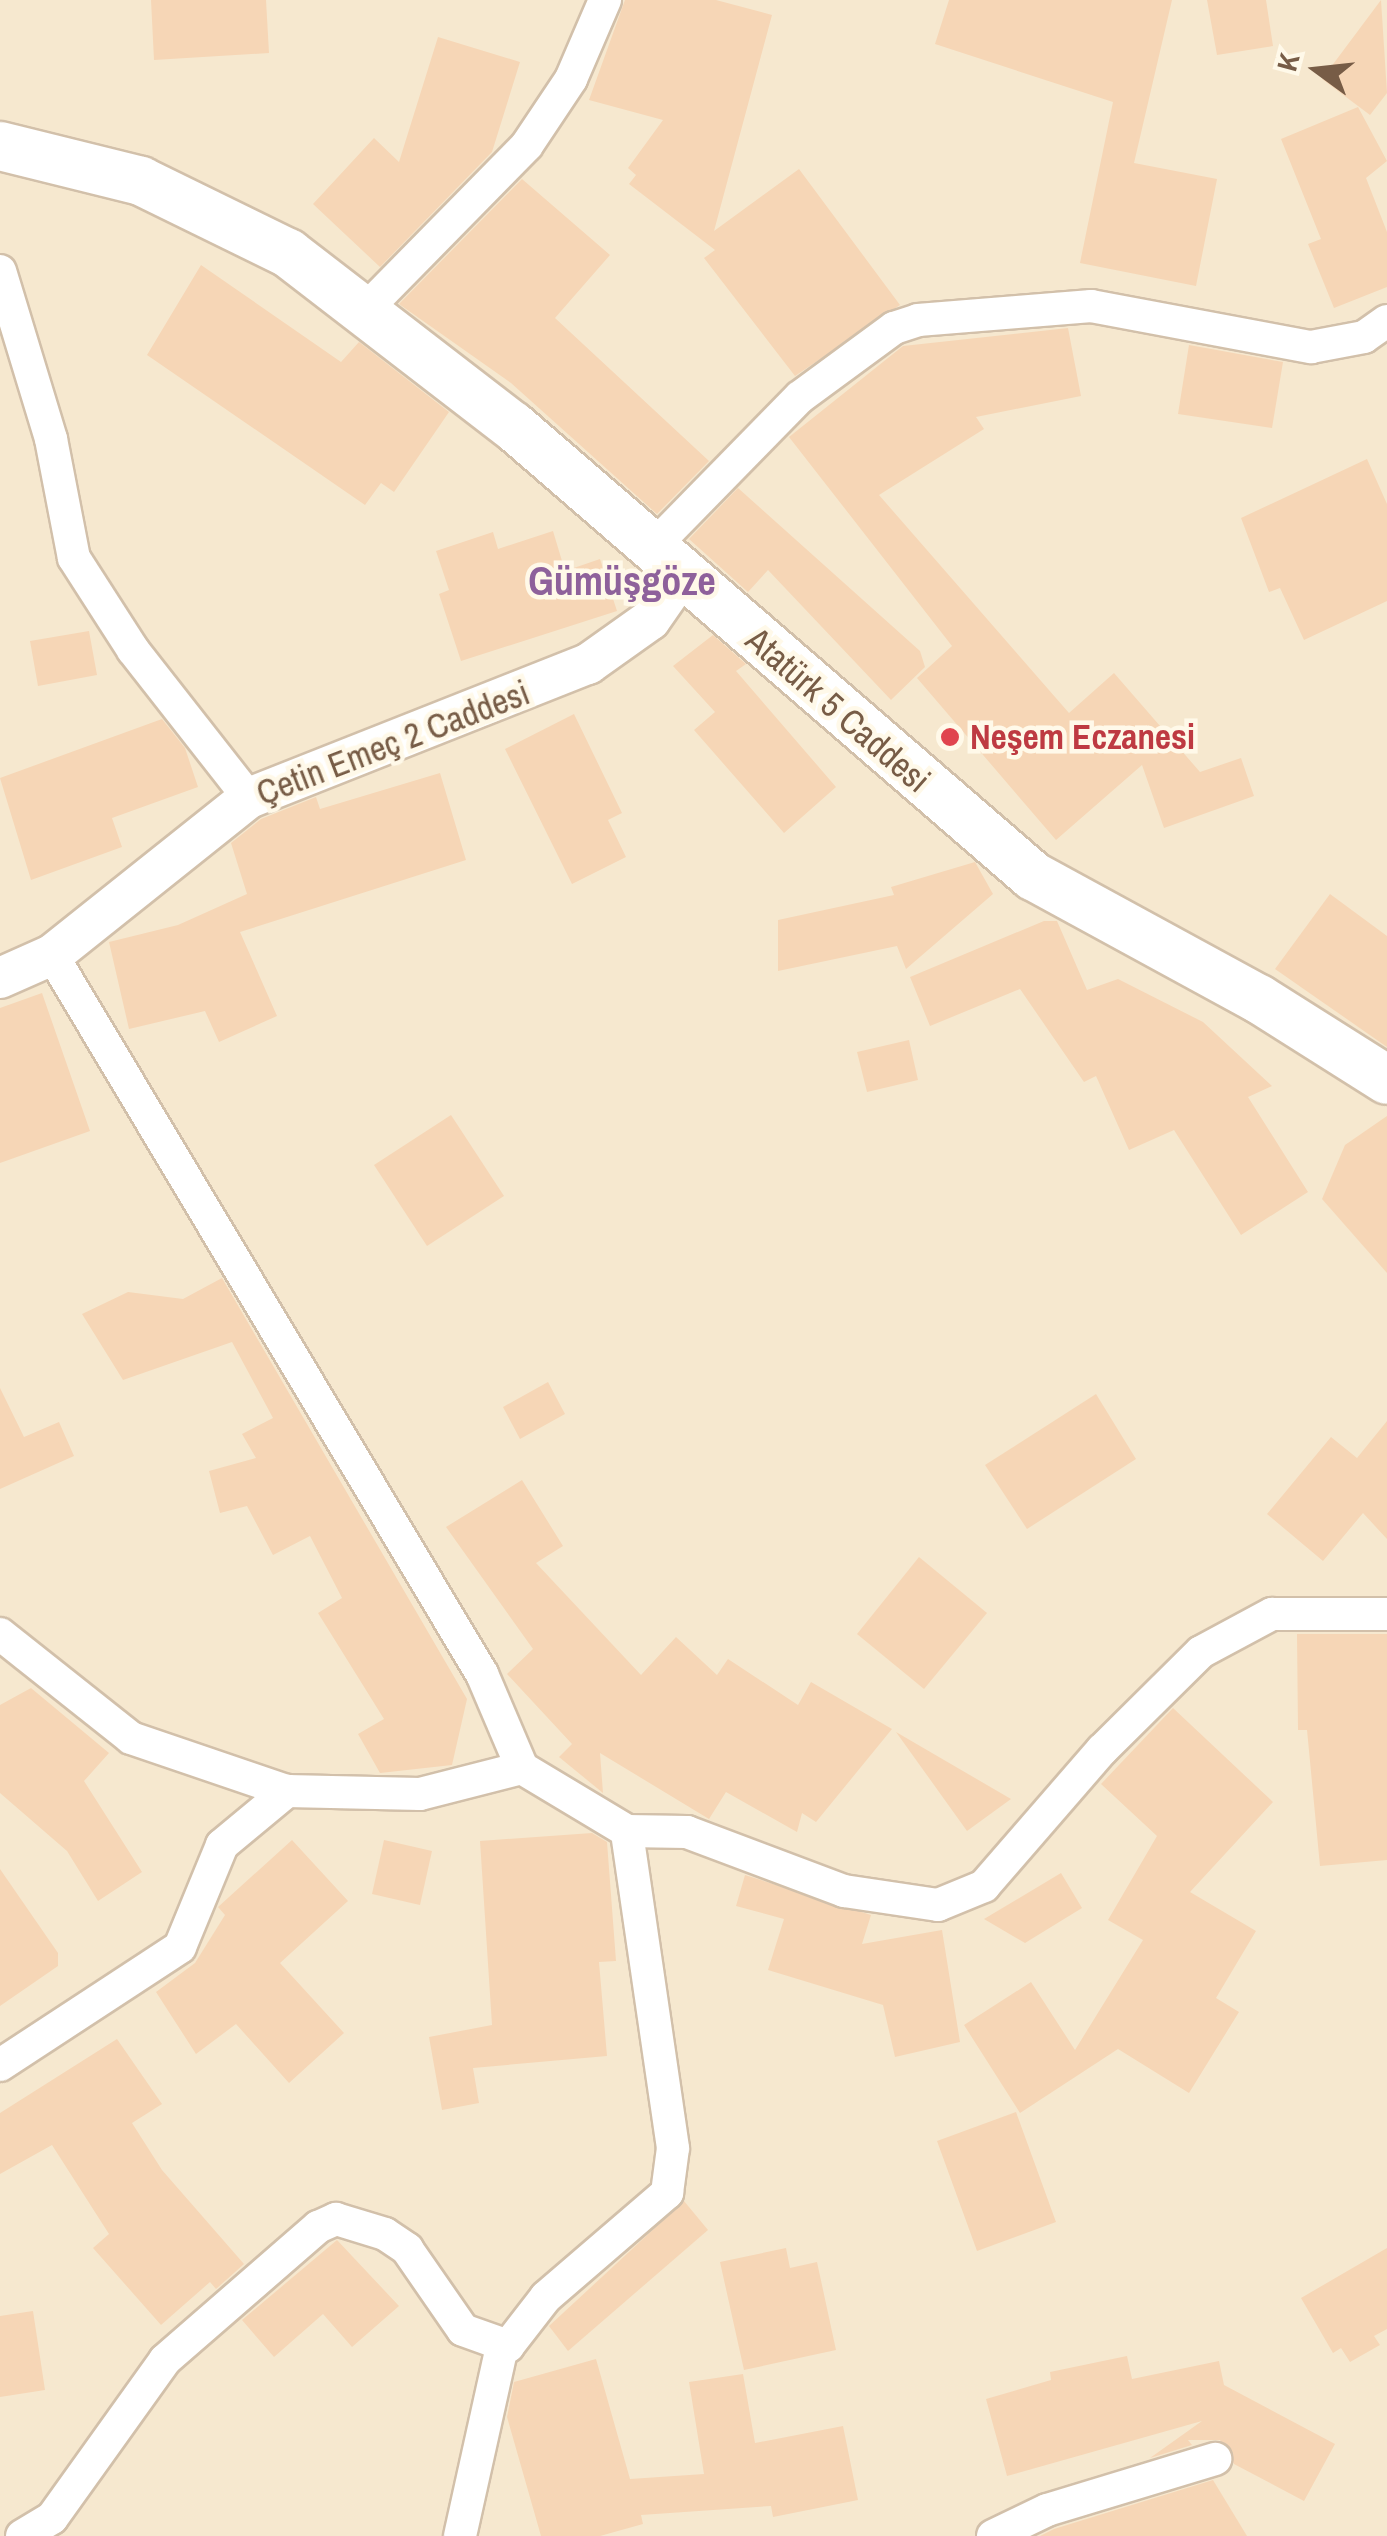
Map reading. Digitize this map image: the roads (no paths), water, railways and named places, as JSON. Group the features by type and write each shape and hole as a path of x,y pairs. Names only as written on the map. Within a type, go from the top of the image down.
{"main road":[{"name":"Atatürk 5 Caddesi","path":"0,146 141,180 288,253 366,308 1033,876 1387,1080"}],"street":[{"path":"366,308 526,145 572,80 605,0"},
{"path":"0,271 51,438 74,558 133,650 249,798"},
{"path":"667,561 800,396 894,328 918,320 1091,306 1312,347 1364,337 1387,322"},
{"name":"Çetin Emeç 2 Caddesi","path":"0,978 52,955 249,798 588,664 650,620 667,561"},
{"path":"52,955 482,1674 522,1768 628,1831 687,1832 844,1891 938,1906 984,1886 1102,1750 1201,1652 1272,1614 1387,1614"},
{"path":"0,1634 130,1738 287,1791 420,1794 522,1768"},
{"path":"0,2065 180,1947 222,1845 287,1791"},
{"path":"460,2536 502,2346 667,2193 673,2170 628,1831"},
{"path":"22,2536 52,2518 165,2360 288,2249 336,2219 407,2249 464,2330 502,2346"},
{"path":"994,2536 1047,2510 1215,2459"}],"place":[{"name":"Neşem Eczanesi","path":"950,737"}],"district":[{"name":"Gümüşgöze","path":"622,581"}]}
